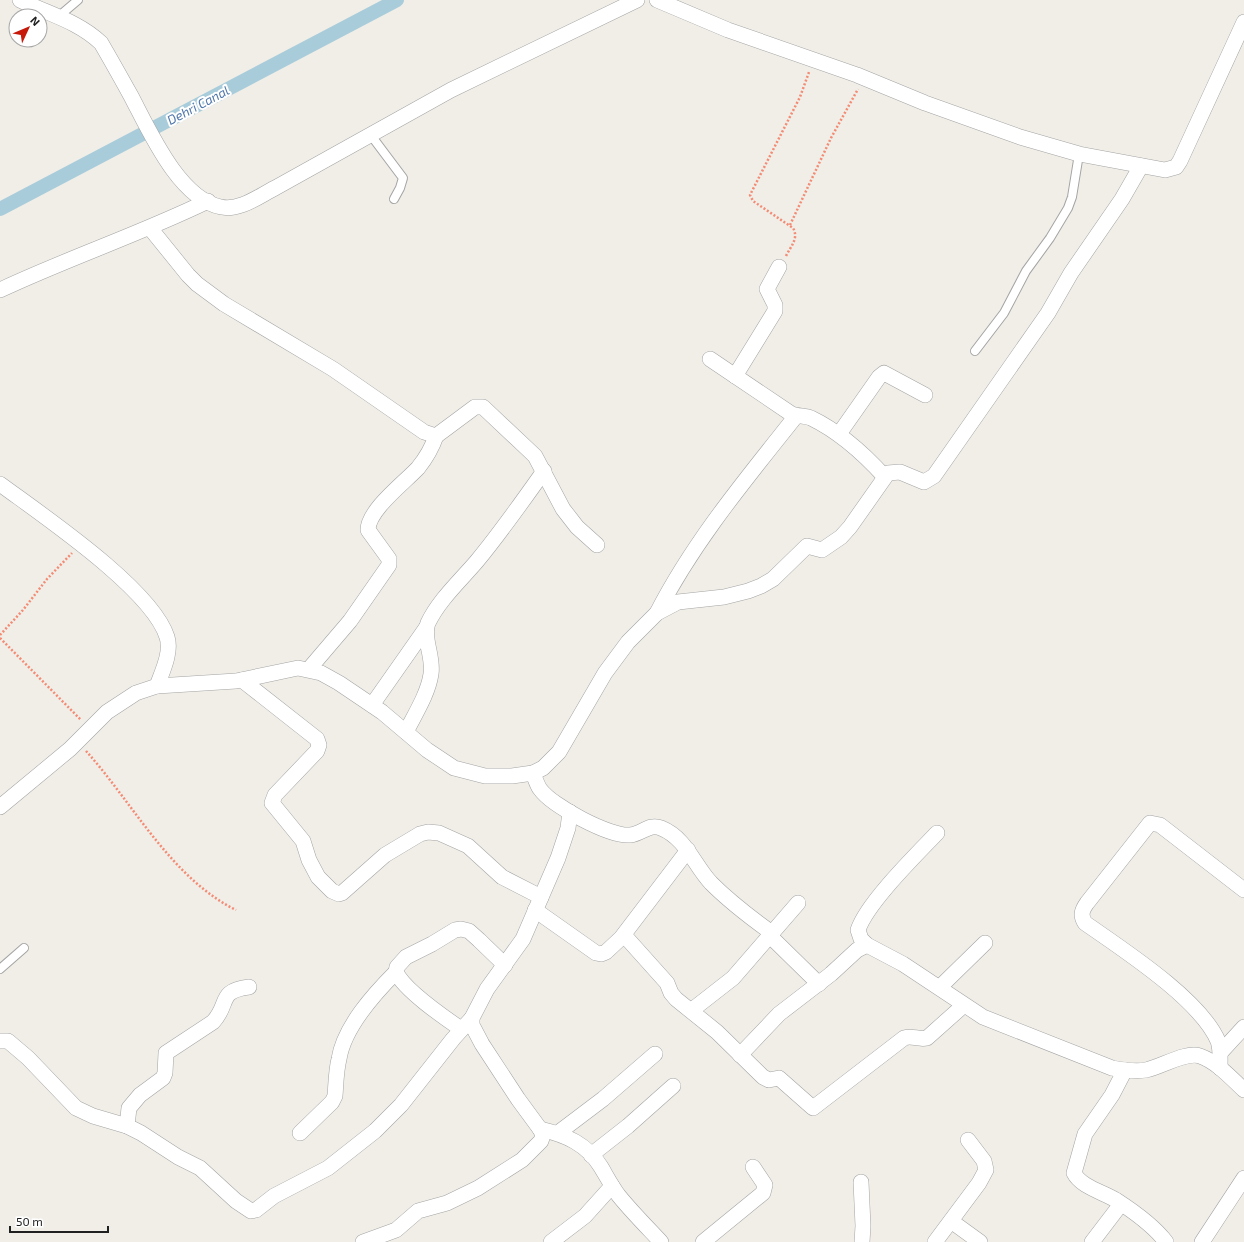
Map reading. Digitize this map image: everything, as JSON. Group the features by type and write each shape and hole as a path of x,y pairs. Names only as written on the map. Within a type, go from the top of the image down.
{"street":[{"path":"20,0 72,23 92,34 101,43 150,134 182,180 208,201 221,207 233,207 250,201 480,75 637,0"},
{"path":"657,0 728,30 857,75 979,123 1020,137 1078,154 1165,170 1176,167 1244,22"},
{"path":"657,613 678,602 724,597 748,591 772,579 808,546 822,550 841,537 850,527 884,476 893,471 900,472 924,482 934,476 941,469 1048,313 1071,273 1122,199 1141,166"},
{"path":"0,290 41,271 150,228 208,201"},
{"path":"150,228 188,274 209,293 229,307 333,369 413,425 431,436 436,436"},
{"path":"735,376 775,311 767,289 779,267"},
{"path":"710,359 796,416 806,416 839,434 862,453 884,476"},
{"path":"839,434 884,372 925,396"},
{"path":"309,669 350,621 389,565 389,559 368,530 368,525 378,510 422,463 432,447 436,436 475,407 483,407 535,456 557,499 570,519 597,545"},
{"path":"0,807 78,742 107,712 140,691 157,686 242,680 288,669 309,669 339,682 372,705 441,760 469,773 498,776 533,773 543,768 560,752 605,673 628,642 657,613 685,563 736,492 796,416"},
{"path":"372,705 426,628 441,603 488,547 544,471"},
{"path":"0,484 81,544 130,586 160,620 168,638 168,651 157,686"},
{"path":"406,732 426,689 431,674 431,662 425,632 426,628"},
{"path":"242,680 318,739 319,745 317,751 275,795 272,803 303,841 312,867 332,891 339,894 389,852 420,834 428,832 439,833 468,846 502,877 538,903 596,953 601,954 606,952 624,935 688,850"},
{"path":"533,773 536,782 544,793 559,805 605,829 621,835 636,834 649,826 661,828 674,835 688,850 696,864 713,884 771,935 818,984"},
{"path":"0,1041 8,1041 24,1054 76,1108 93,1116 127,1126 200,1168 245,1208 256,1210 274,1196 328,1168 375,1130 402,1105 461,1029 472,1018 480,999 523,939 564,841 570,812"},
{"path":"1220,1068 1221,1052 1218,1042 1211,1030 1180,995 1140,962 1085,923 1081,917 1087,903 1150,823 1154,822 1167,830 1244,890"},
{"path":"937,833 885,891 863,920 858,930 861,939 867,945 903,964 940,987 983,1018 1000,1025 1100,1063 1125,1070 1147,1070 1192,1055 1199,1056 1220,1068 1244,1090"},
{"path":"692,1010 732,978 798,903"},
{"path":"300,1133 332,1102 335,1096 339,1058 345,1040 370,1002 396,972 397,967 406,957 432,944 454,930 461,929 474,936 505,965"},
{"path":"624,935 667,983 671,993 676,999 692,1010 717,1032 763,1077 769,1080 779,1078 808,1106 814,1108 831,1092 841,1088 904,1038 908,1036 922,1039 927,1038 964,1005"},
{"path":"940,987 985,943"},
{"path":"740,1055 779,1014 818,984 857,950 867,945"},
{"path":"396,972 402,982 461,1029"},
{"path":"127,1126 129,1108 140,1096 163,1078 165,1073 166,1053 213,1022 218,1016 226,996 230,992 249,987"},
{"path":"363,1242 396,1230 418,1212 452,1201 494,1179 522,1160 537,1147 543,1135 482,1044 474,1029 472,1018"},
{"path":"1221,1052 1244,1027"},
{"path":"558,1133 603,1099 655,1054"},
{"path":"1125,1070 1112,1095 1085,1134 1074,1170 1076,1177 1079,1180 1121,1204 1149,1226 1166,1242"},
{"path":"591,1155 673,1086"},
{"path":"540,1129 558,1133 574,1140 591,1155 612,1186 661,1242"},
{"path":"935,1242 986,1170 984,1161 968,1140"},
{"path":"703,1242 763,1193 765,1185 762,1178 752,1166"},
{"path":"1202,1242 1244,1178"},
{"path":"861,1182 863,1226 862,1242"},
{"path":"556,1240 585,1216 612,1186"},
{"path":"1092,1242 1121,1204"},
{"path":"951,1221 980,1242"}],"lane":[{"path":"58,17 78,0"},
{"path":"370,134 403,178 394,199"},
{"path":"975,351 1004,313 1026,271 1050,238 1068,208 1072,197 1078,154"},
{"path":"0,969 24,948"}],"path":[{"path":"779,267 795,240 796,234 790,225 753,201 750,195 800,97 810,68 808,58"},
{"path":"790,225 831,138 854,99 859,82 857,75"},
{"path":"81,544 47,579 23,610 0,636 90,730"},
{"path":"78,742 105,772 151,834 172,858 205,890 236,910"}],"waterway":[{"name":"Dehri Canal","path":"0,209 397,0"}]}
